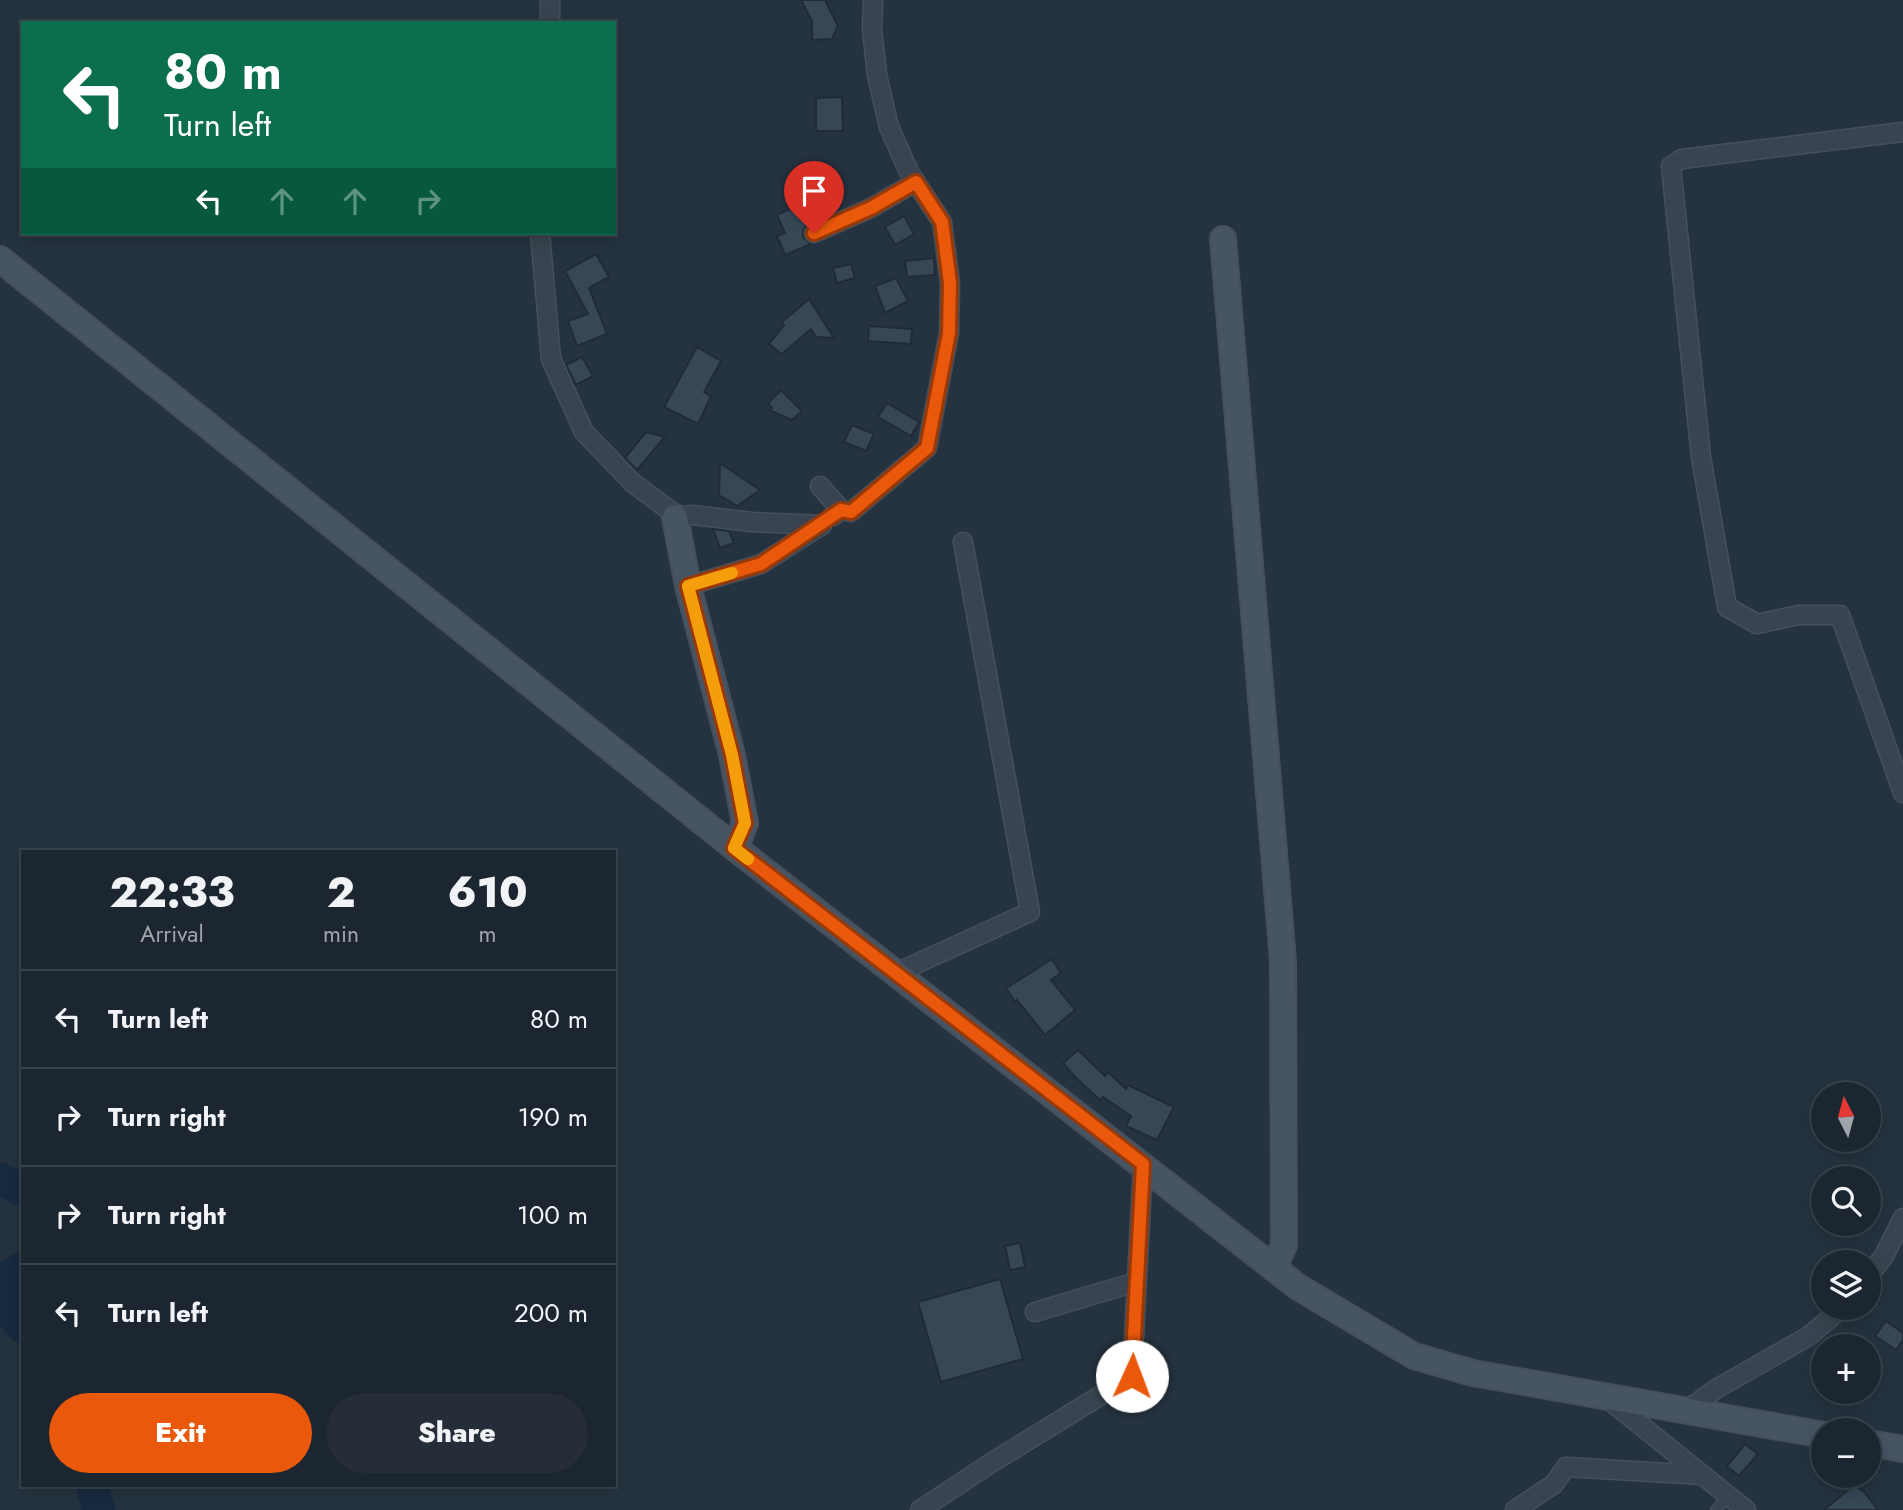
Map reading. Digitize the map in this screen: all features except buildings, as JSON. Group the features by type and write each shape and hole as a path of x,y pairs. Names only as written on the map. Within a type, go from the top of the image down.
{"street":[{"path":"550,0 550,21"},
{"path":"820,486 841,510 851,512 927,448 949,333 950,283 942,222 916,182 889,127 877,75 872,29 873,0"},
{"path":"1903,132 1682,159 1671,166 1701,457 1727,607 1757,624 1798,615 1840,615 1903,793"},
{"path":"814,233 871,208 916,182"},
{"path":"540,235 551,359 584,432 633,484 675,517 688,586 732,755 745,823 734,848"},
{"path":"1223,239 1283,961 1284,1245 1274,1268"},
{"path":"0,259 734,848 1298,1287 1414,1356 1473,1373 1811,1433"},
{"path":"688,586 761,564 841,510"},
{"path":"675,517 692,515 752,522 822,525"},
{"path":"894,974 1030,912 963,542"},
{"path":"920,1510 1132,1376 1143,1164"},
{"path":"1881,1260 1903,1218"},
{"path":"1035,1312 1136,1282"},
{"path":"1686,1411 1716,1390 1809,1336 1828,1320"},
{"path":"1606,1396 1703,1475 1722,1503 1745,1510"},
{"path":"1881,1445 1903,1449"},
{"path":"1514,1510 1554,1484 1566,1467 1703,1475"}],"waterway":[{"path":"0,1179 21,1189"},
{"path":"21,1269 8,1276 13,1316 21,1325"},
{"path":"92,1487 99,1510"}],"slow traffic":[{"path":"732,573 688,586 732,755 745,823 734,848 748,859"}],"route":[{"path":"814,233 871,208 916,182 942,222 950,283 949,333 927,448 851,512 841,510 761,564 688,586 732,755 745,823 734,848 1143,1164 1132,1376"}]}
